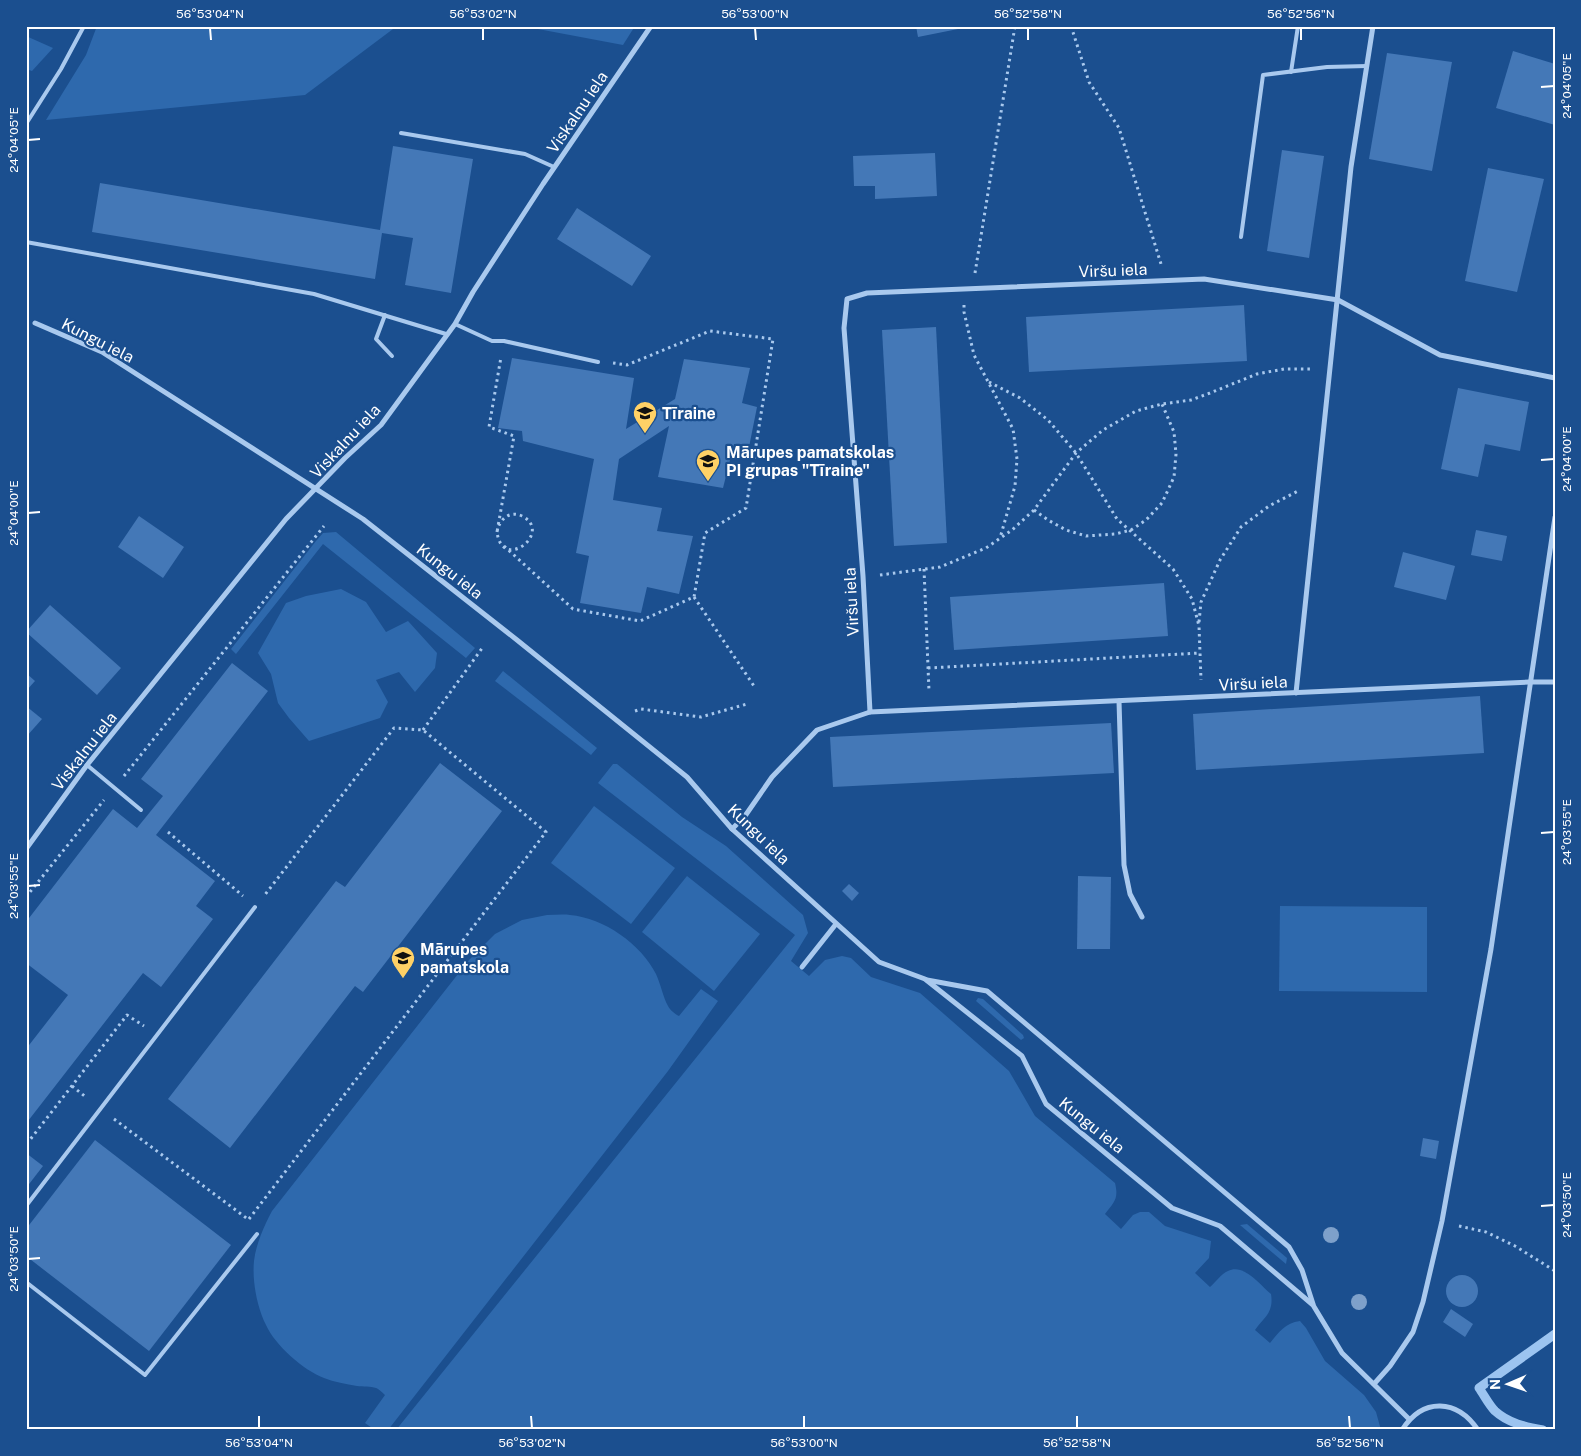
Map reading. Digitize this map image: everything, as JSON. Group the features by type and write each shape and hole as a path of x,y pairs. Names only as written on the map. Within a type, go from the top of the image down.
{"street":[{"name":"Viskalnu iela","path":"26,849 87,765 286,519 345,458 381,425 455,324 473,292 554,167 651,26"},
{"path":"1296,693 1351,167 1373,26"},
{"name":"Viršu iela","path":"1555,378 1440,354 1338,300 1204,280 867,293 847,300 844,328 863,576 870,712 1555,682"},
{"name":"Kungu iela","path":"36,323 102,352 363,519 383,534 687,777 732,829 879,962 925,980 1022,1056 1046,1104 1172,1208 1220,1226 1313,1305 1342,1353 1409,1419"},
{"path":"1374,1384 1390,1366 1414,1332 1442,1221 1491,949 1521,750 1529,682 1555,517"},
{"path":"1119,701 1124,865 1130,894 1142,917"},
{"path":"732,829 745,816 772,777 817,730 870,712"},
{"path":"802,967 836,924"},
{"path":"925,980 987,991 1289,1247 1302,1270 1313,1305"},
{"path":"1402,1430 1409,1419 1426,1408 1446,1406 1465,1414 1478,1430"}],"lane":[{"path":"26,124 61,69 84,26"},
{"path":"1292,72 1298,26"},
{"path":"1241,237 1263,76 1327,66 1367,66"},
{"path":"26,112 32,115"},
{"path":"401,133 525,154 554,167"},
{"path":"26,242 314,294 446,334"},
{"path":"385,315 376,339 392,356"},
{"path":"455,324 492,341 504,341 598,362"},
{"path":"87,765 141,810"},
{"path":"26,1206 255,907"},
{"path":"26,1282 145,1375 257,1234"}],"path":[{"path":"1000,538 1016,486 1018,459 1013,428 974,356 964,312 964,288 975,273 1015,26"},
{"path":"1071,26 1089,82 1119,128 1167,281"},
{"path":"598,362 627,365 710,331 773,339 746,508 705,533 694,597 754,686"},
{"path":"504,341 490,428 514,436 496,532 500,542 573,608 640,621 694,597"},
{"path":"863,576 940,567 986,548 1034,510 1076,454 1103,430 1136,410 1191,400 1257,374 1284,368 1330,369"},
{"path":"989,381 1020,398 1048,420 1076,454 1117,519 1173,569 1192,599 1199,626"},
{"path":"1034,510 1066,530 1086,536 1115,534 1131,530 1146,520 1162,503 1174,477 1176,454 1174,432 1162,404"},
{"path":"1202,698 1199,626 1201,602 1220,560 1241,527 1269,506 1318,481"},
{"path":"496,532 501,520 510,515 520,516 530,524 532,530 527,544 520,549 514,550 504,546"},
{"path":"26,897 324,526"},
{"path":"924,569 930,710"},
{"path":"422,730 483,647"},
{"path":"928,668 1200,653"},
{"path":"635,711 641,709 701,717 747,704"},
{"path":"168,832 255,907 394,728 422,730 546,832 248,1220"},
{"path":"26,1139 29,1141 127,1015 143,1026 149,1019"},
{"path":"72,1086 248,1220 257,1234"},
{"path":"1442,1221 1486,1232 1515,1246 1555,1271"}],"shaded area":[{"path":"97,26 397,26 305,95 46,120 86,55"},
{"path":"522,26 635,26 623,45"},
{"path":"26,36 53,48 32,71 26,69"},
{"path":"336,532 475,648 466,658 323,544 236,654 231,649 316,541 323,533"},
{"path":"341,589 366,602 386,632 408,621 437,653 435,668 415,692 399,672 376,680 388,702 380,718 309,741 278,703 271,674 258,653 286,603 306,596"},
{"path":"503,671 597,748 591,755 495,681"},
{"path":"613,764 617,764 682,817 726,846 803,915 808,933 791,961 809,976 825,960 842,956 851,958 871,977 920,993 1009,1071 1035,1116 1115,1183 1116,1197 1105,1214 1121,1229 1133,1215 1140,1212 1149,1212 1165,1226 1211,1241 1209,1258 1195,1273 1210,1287 1223,1274 1234,1269 1246,1272 1257,1281 1271,1294 1272,1300 1268,1314 1255,1330 1270,1343 1286,1326 1300,1321 1325,1361 1364,1395 1376,1412 1381,1430 396,1430 795,935 598,783"},
{"path":"594,806 675,868 631,924 551,863"},
{"path":"687,876 760,934 714,991 642,932"},
{"path":"1280,906 1427,907 1427,992 1279,991"},
{"path":"547,915 583,917 596,921 620,934 649,963 656,974 668,1006 679,1016 701,989 718,1001 668,1071 388,1430 375,1430 365,1423 385,1395 382,1392 374,1387 340,1383 316,1374 290,1356 270,1333 260,1310 255,1285 254,1261 258,1242 272,1211 469,960 495,934 522,920"},
{"path":"978,998 983,999 1024,1038 1021,1040 976,1001"},
{"path":"1247,1224 1287,1258 1286,1264 1240,1225"}],"building":[{"path":"916,26 968,26 968,27 918,37"},
{"path":"1513,51 1555,64 1555,125 1496,108"},
{"path":"1387,53 1452,62 1432,171 1369,159"},
{"path":"393,146 473,159 451,293 405,285 413,238 382,233 375,279 92,232 100,183 380,230"},
{"path":"1282,150 1324,156 1309,258 1267,251"},
{"path":"935,153 937,196 875,199 875,186 854,186 853,156"},
{"path":"1488,168 1544,179 1517,292 1465,281"},
{"path":"577,208 651,256 632,286 557,239"},
{"path":"1244,305 1247,361 1029,372 1026,317"},
{"path":"936,327 947,543 894,546 882,330"},
{"name":"Mārupes pamatskolas PI grupas \"Tīraine\"","path":"512,358 634,378 626,429 675,399 684,359 750,368 742,403 757,407 749,447 734,444 723,488 658,477 669,426 619,459 613,500 662,508 657,531 693,536 679,594 647,587 641,613 580,603 589,556 576,553 594,459 523,441 522,431 498,428"},
{"path":"1458,388 1529,402 1520,451 1485,444 1478,477 1441,469"},
{"path":"139,516 184,547 163,578 118,547"},
{"path":"1476,530 1507,536 1502,561 1471,555"},
{"path":"1403,552 1455,566 1446,600 1394,587"},
{"path":"1164,583 1168,636 954,650 950,597"},
{"path":"50,605 121,668 97,695 26,632"},
{"path":"232,663 268,691 156,835 215,881 196,906 213,919 161,987 143,973 28,1121 26,1120 26,1049 68,995 26,963 26,922 113,809 137,828 163,796 141,779"},
{"path":"26,673 35,681 26,691"},
{"path":"1480,696 1484,753 1196,770 1193,714"},
{"path":"26,706 42,719 26,737"},
{"path":"1111,723 1114,773 833,787 830,737"},
{"path":"440,763 502,811 363,992 355,986 230,1148 168,1099 336,881 345,887"},
{"path":"1078,876 1111,877 1110,949 1077,949"},
{"path":"849,884 859,893 852,901 842,891"},
{"path":"1423,1138 1439,1141 1436,1159 1420,1156"},
{"path":"95,1140 231,1245 149,1351 26,1256 26,1229"},
{"path":"26,1153 43,1166 26,1188"},
{"path":"1462,1275 1468,1276 1473,1280 1477,1285 1477,1297 1473,1302 1468,1306 1462,1307 1456,1306 1451,1302 1447,1297 1446,1291 1447,1285 1451,1280 1456,1276"},
{"path":"1451,1309 1473,1324 1465,1337 1443,1322"}],"waterway":[{"path":"1543,1430 1506,1419 1495,1411 1479,1388 1555,1334"}],"place":[{"name":"Tīraine","path":"645,434"},
{"name":"Mārupes pamatskolas PI grupas \"Tīraine\"","path":"708,482"},
{"name":"Mārupes pamatskola","path":"403,979"}]}
